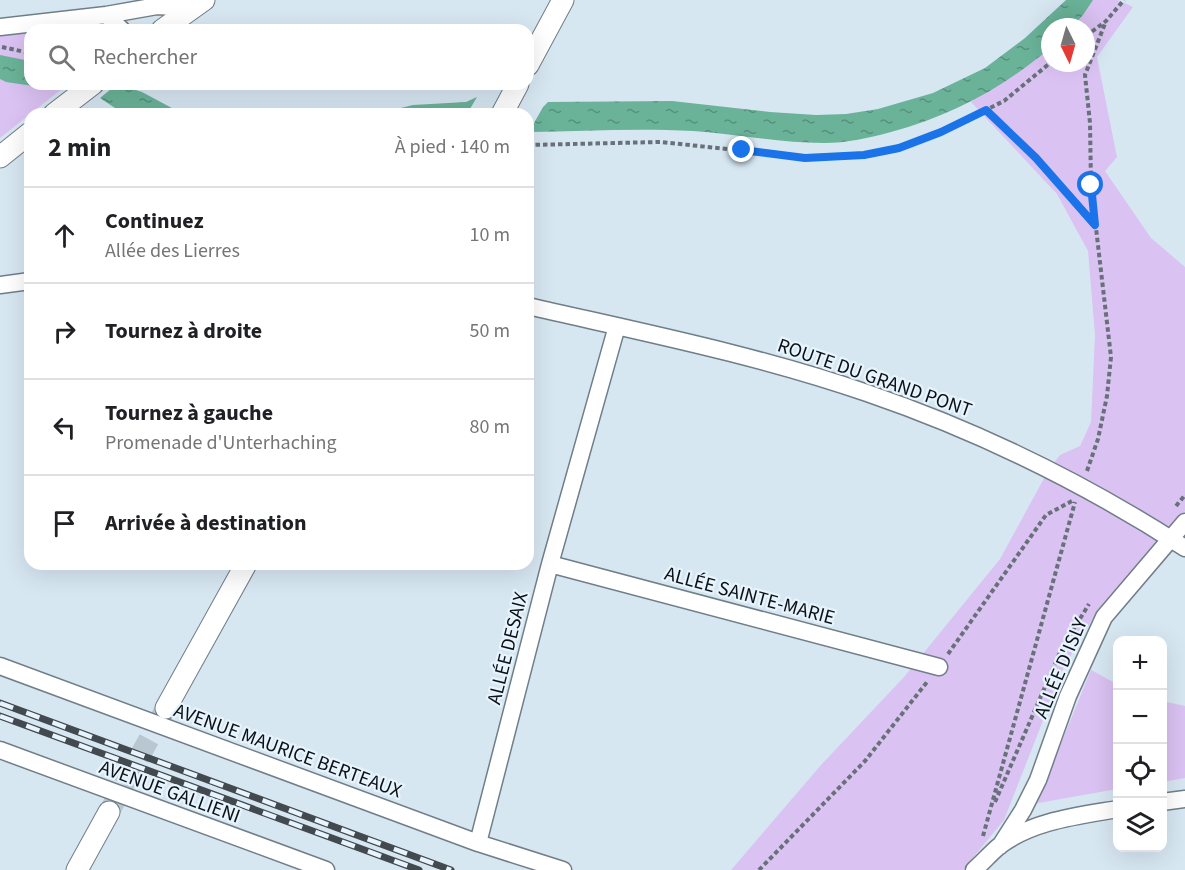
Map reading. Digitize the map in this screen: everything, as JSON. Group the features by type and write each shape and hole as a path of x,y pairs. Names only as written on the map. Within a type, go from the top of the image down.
{"street":[{"path":"534,55 563,0"},
{"path":"26,24 106,15 156,6 198,4"},
{"path":"170,24 198,4"},
{"path":"106,15 116,24"},
{"path":"0,27 24,24"},
{"path":"62,108 85,90"},
{"path":"505,108 515,90"},
{"path":"0,157 24,138"},
{"path":"0,285 24,282"},
{"name":"ROUTE DU GRAND PONT","path":"534,307 758,360 866,392 973,433 1079,493 1178,543"},
{"name":"ALLÉE DESAIX","path":"478,843 550,564 617,326"},
{"name":"ALLÉE D'ISLY","path":"999,846 1023,810 1038,780 1068,696 1104,617 1178,543 1185,522"},
{"name":"ALLÉE SAINTE-MARIE","path":"550,564 939,667"},
{"path":"166,708 243,570"},
{"name":"AVENUE MAURICE BERTEAUX","path":"0,666 478,843 563,870"},
{"name":"AVENUE GALLIENI","path":"0,750 326,870"},
{"path":"1167,802 1185,800"},
{"path":"974,870 999,846 1031,828 1067,818 1113,810"},
{"path":"77,870 109,812"}],"path":[{"path":"1095,29 1106,21 1124,0"},
{"path":"981,842 1079,493 1098,440 1107,396 1111,357 1091,185 1090,123 1085,75 1106,21"},
{"path":"0,47 24,53"},
{"path":"534,145 660,142 805,158 864,155 899,148 941,132 1004,102 1041,71"},
{"path":"986,110 1036,158 1095,225"}],"shaded area":[{"path":"1086,0 1118,0 1133,7 1097,57 1117,157 1105,171 1151,238 1185,267 1185,511 1096,613 1064,667 1004,820 963,870 731,870 821,765 904,677 1000,559 1048,471 1060,455 1080,446 1091,422 1095,335 1088,251 1057,194 971,102 1041,40 1041,72 1095,72 1095,18 1066,18"},
{"path":"24,30 24,90 60,90 38,108 24,108 24,119 0,138 0,31"},
{"path":"1091,670 1113,682 1113,790 1033,804 1047,778"},
{"path":"1167,702 1185,706 1185,778 1167,781"}],"water":[{"path":"1066,0 1093,0 1080,18 1047,18"},
{"path":"1041,23 1041,55 1014,76 975,99 935,118 874,136 824,143 791,142 672,130 534,132 534,123 548,102 672,101 770,112 846,114 878,109 933,93 985,68"},
{"path":"0,55 24,60 24,85 0,79"},
{"path":"110,90 136,90 172,108 115,108 100,98"},
{"path":"477,97 471,108 401,108 413,105 466,102"}],"tunnel":[{"path":"109,812 166,708"}],"railway":[{"path":"0,703 451,870"},
{"path":"0,716 419,870"}],"route":[{"path":"742,150 805,158 864,155 899,148 941,132 986,110 1036,158 1095,225 1091,185"}]}
